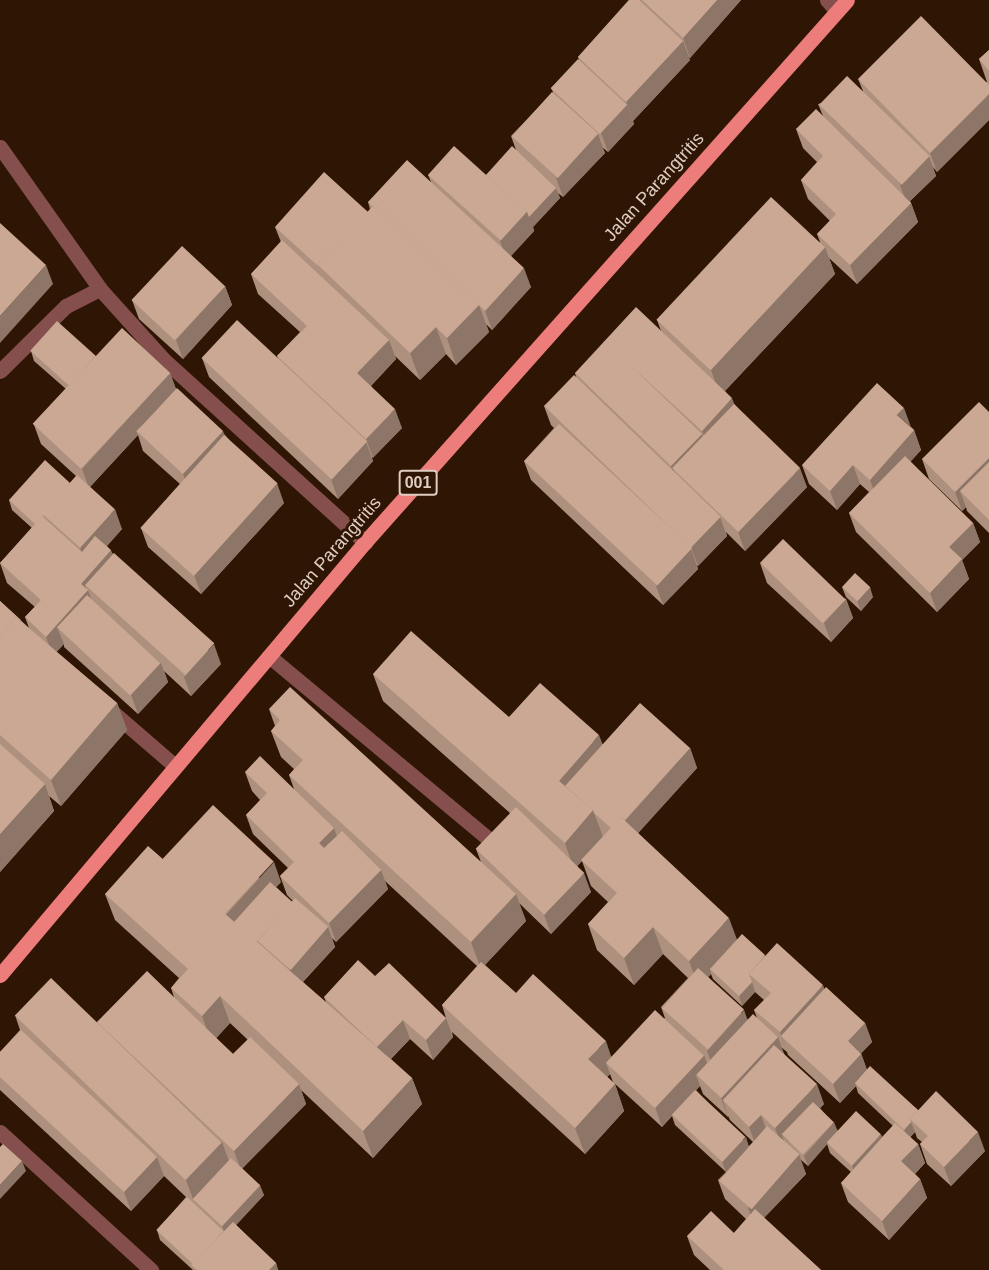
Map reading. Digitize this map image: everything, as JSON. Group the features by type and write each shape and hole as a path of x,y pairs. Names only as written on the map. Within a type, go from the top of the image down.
{"main road":[{"name":"Jalan Parangtritis","path":"0,975 365,542 837,4"}],"street":[{"path":"0,147 100,289 163,358 365,542"},
{"path":"0,370 66,306 100,289"},
{"path":"269,656 491,841"},
{"path":"96,698 175,766"},
{"path":"0,1132 151,1270"}],"building":[{"path":"629,0 639,0 683,41 626,102 578,57"},
{"path":"642,0 717,0 683,38"},
{"path":"921,16 989,85 989,94 930,153 858,79"},
{"path":"989,50 989,71 979,59"},
{"path":"578,59 627,105 600,134 551,88"},
{"path":"847,76 930,156 902,185 819,105"},
{"path":"552,92 598,133 558,178 512,137"},
{"path":"816,109 911,203 850,265 817,234 836,214 801,180 823,156 796,129"},
{"path":"454,146 527,212 501,241 428,175"},
{"path":"512,146 556,188 529,217 527,212 486,175"},
{"path":"407,160 524,268 485,311 375,204 373,207 368,202"},
{"path":"324,172 368,212 317,264 318,266 275,227"},
{"path":"771,197 825,247 711,370 656,320"},
{"path":"375,204 479,305 447,338 436,327 410,353 317,264"},
{"path":"0,223 46,265 0,316"},
{"path":"282,240 389,340 357,373 395,409 366,439 277,356 307,326 251,274"},
{"path":"182,246 225,286 175,340 132,300"},
{"path":"636,307 732,398 702,431 630,365 702,434 671,466 575,373"},
{"path":"237,320 367,441 332,479 202,358"},
{"path":"57,321 96,356 69,386 30,351"},
{"path":"122,328 170,373 81,469 33,424"},
{"path":"574,375 721,517 691,548 544,406"},
{"path":"877,383 904,408 897,415 914,430 870,480 853,465 830,491 802,465"},
{"path":"177,388 223,431 183,474 137,431"},
{"path":"979,402 989,412 989,458 955,492 922,459"},
{"path":"734,404 800,468 738,532 672,468"},
{"path":"559,424 692,548 657,585 524,461"},
{"path":"224,435 278,483 194,576 140,528"},
{"path":"905,456 973,523 949,547 962,559 930,593 849,513"},
{"path":"45,460 70,483 43,514 44,517 42,516 35,524 9,500"},
{"path":"989,462 989,520 960,491"},
{"path":"77,475 115,509 80,548 42,514"},
{"path":"42,516 82,552 95,536 111,550 81,584 88,590 46,637 25,617 41,600 0,563"},
{"path":"783,539 846,599 823,623 760,563"},
{"path":"114,553 214,643 186,675 85,585"},
{"path":"855,573 870,587 857,601 842,587"},
{"path":"87,595 160,663 130,695 57,627"},
{"path":"0,601 21,620 16,617 0,636"},
{"path":"16,617 117,703 51,780 0,735 0,636"},
{"path":"411,631 509,717 540,683 599,735 559,781 593,810 565,843 373,674"},
{"path":"290,687 516,894 471,942 289,775 303,760 271,731 280,720 269,709"},
{"path":"640,703 690,748 625,820 621,817 611,828 565,786"},
{"path":"0,744 45,784 0,834"},
{"path":"260,756 334,828 319,843 324,848 342,831 381,870 329,923 280,876 294,862 246,815 267,793 245,772"},
{"path":"213,805 274,862 223,916 163,859"},
{"path":"516,807 584,873 544,915 476,849"},
{"path":"621,817 729,918 689,961 653,927 624,958 588,924 617,893 581,860"},
{"path":"148,846 412,1078 363,1131 220,996 202,1016 171,988 188,969 105,894"},
{"path":"270,882 292,902 256,942 234,922"},
{"path":"295,898 328,927 291,970 258,941"},
{"path":"742,934 765,955 749,974 752,982 739,996 710,969"},
{"path":"777,943 823,985 780,1032 754,1010 771,993 749,974"},
{"path":"358,960 375,976 389,963 446,1018 426,1040 403,1020 377,1047 324,997"},
{"path":"481,962 516,993 533,974 606,1041 588,1059 615,1084 575,1128 442,1005"},
{"path":"698,968 744,1009 708,1050 662,1008"},
{"path":"147,971 233,1054 250,1037 299,1084 234,1151 97,1022"},
{"path":"51,978 221,1143 185,1180 15,1015"},
{"path":"826,987 865,1023 848,1041 861,1054 833,1084 781,1036"},
{"path":"655,1010 704,1056 655,1108 606,1063"},
{"path":"753,1014 778,1037 721,1098 696,1075"},
{"path":"21,1030 157,1157 124,1192 0,1077 0,1052"},
{"path":"774,1045 817,1084 775,1128 761,1115 749,1127 723,1100"},
{"path":"870,1066 918,1110 904,1130 855,1083"},
{"path":"695,1090 745,1137 722,1162 672,1115"},
{"path":"936,1091 978,1132 944,1167 920,1144 928,1136 910,1119"},
{"path":"813,1102 834,1122 803,1155 782,1134"},
{"path":"856,1111 881,1134 852,1166 827,1142"},
{"path":"895,1123 918,1144 901,1161 920,1179 882,1221 841,1183"},
{"path":"767,1126 799,1154 752,1209 719,1181"},
{"path":"3,1144 22,1161 0,1185 0,1147"},
{"path":"231,1158 260,1185 222,1226 193,1199"},
{"path":"187,1197 224,1231 193,1264 156,1230"},
{"path":"755,1209 821,1270 724,1270 687,1236 711,1211 734,1233"},
{"path":"233,1222 276,1263 269,1270 197,1270 191,1265"}]}
